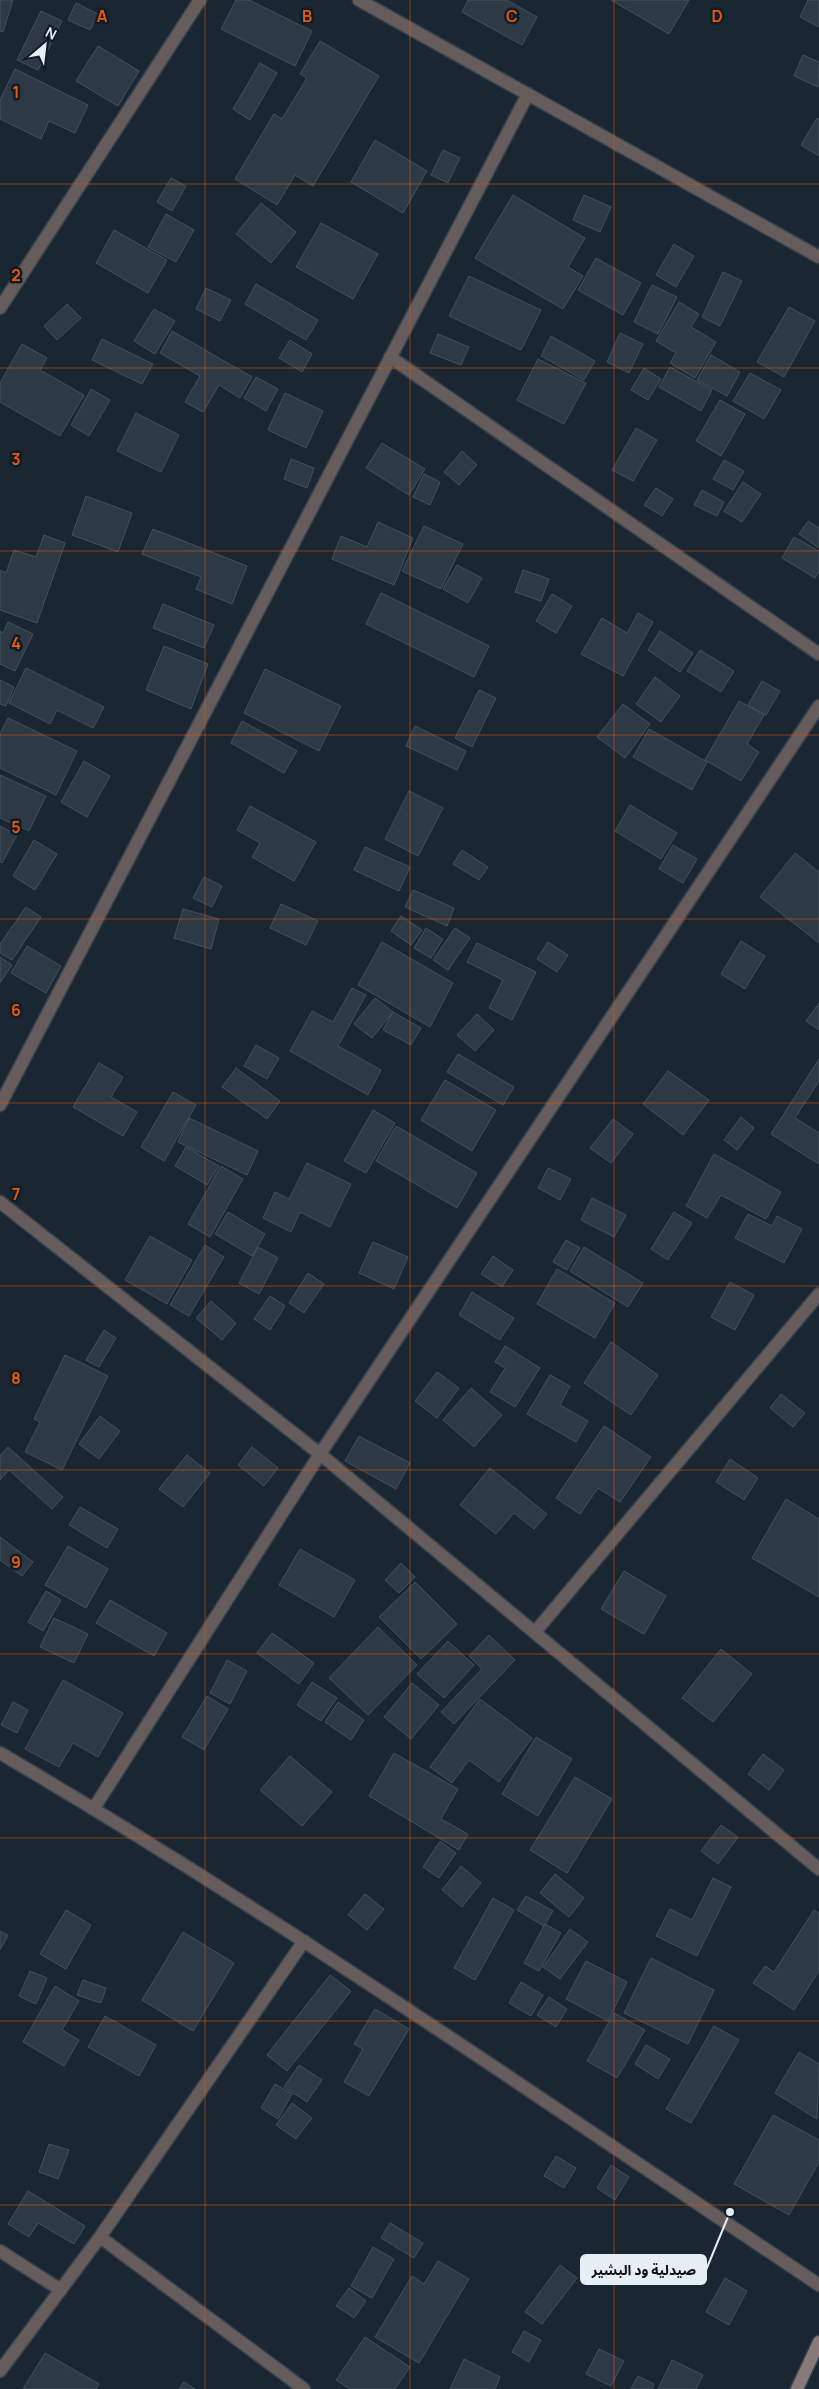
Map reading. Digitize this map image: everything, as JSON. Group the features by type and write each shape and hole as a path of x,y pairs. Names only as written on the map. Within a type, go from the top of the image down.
{"main road":[{"path":"796,2389 819,2342"}],"street":[{"path":"0,308 200,0"},
{"path":"359,0 819,258"},
{"path":"0,1105 528,94"},
{"path":"390,357 819,654"},
{"path":"94,1808 320,1454 819,706"},
{"path":"0,1202 320,1454 819,1869"},
{"path":"535,1632 819,1294"},
{"path":"0,1753 94,1808 304,1941 819,2285"},
{"path":"0,2370 100,2237 304,1941"},
{"path":"100,2237 304,2389"},
{"path":"0,2251 61,2290"}],"building":[{"path":"0,0 13,0 3,32 0,31"},
{"path":"236,0 249,0 312,31 295,66 221,29"},
{"path":"468,0 507,0 537,17 522,45 462,12"},
{"path":"611,0 689,0 669,34"},
{"path":"808,0 819,0 819,27 800,17"},
{"path":"76,3 98,14 90,30 68,20"},
{"path":"41,11 62,21 38,70 17,60"},
{"path":"320,41 379,76 313,186 295,175 277,205 235,179 274,114 282,119 307,78 300,74"},
{"path":"98,46 139,71 118,106 76,81"},
{"path":"803,55 819,62 818,87 794,76"},
{"path":"260,63 277,73 250,120 233,109"},
{"path":"15,69 88,105 75,133 49,121 41,139 0,119 0,100"},
{"path":"817,118 819,119 819,156 801,145"},
{"path":"375,140 427,171 403,213 351,182"},
{"path":"443,150 460,158 448,183 431,175"},
{"path":"171,178 186,186 172,211 157,202"},
{"path":"513,195 585,238 568,267 583,276 563,309 475,258"},
{"path":"584,195 611,207 600,232 573,220"},
{"path":"261,203 296,232 271,263 236,234"},
{"path":"166,214 194,230 176,262 148,247"},
{"path":"321,223 378,254 353,299 296,267"},
{"path":"114,230 167,260 148,293 96,263"},
{"path":"674,244 694,256 676,287 656,275"},
{"path":"596,258 641,283 623,315 578,290"},
{"path":"723,272 742,281 720,326 702,317"},
{"path":"469,276 541,310 521,350 449,316"},
{"path":"256,284 318,320 306,340 245,304"},
{"path":"652,285 677,297 658,334 634,322"},
{"path":"206,288 231,300 220,321 196,309"},
{"path":"679,302 699,314 691,327 716,342 695,378 670,363 676,353 656,341"},
{"path":"67,304 81,318 57,340 44,326"},
{"path":"789,307 815,321 784,377 757,362"},
{"path":"154,309 175,321 155,354 134,341"},
{"path":"172,331 252,377 240,398 219,385 203,412 185,402 200,376 160,353"},
{"path":"620,333 643,344 629,373 607,362"},
{"path":"438,334 469,347 461,365 430,353"},
{"path":"551,336 595,361 584,380 541,356"},
{"path":"102,339 153,364 142,384 92,360"},
{"path":"290,340 312,354 302,372 279,358"},
{"path":"22,344 47,358 40,370 84,395 60,436 0,402 0,383"},
{"path":"711,355 740,372 727,396 697,380"},
{"path":"538,359 586,383 564,424 517,400"},
{"path":"670,367 712,390 701,411 659,387"},
{"path":"644,368 661,379 648,400 631,390"},
{"path":"750,373 781,390 764,419 733,401"},
{"path":"256,377 278,389 266,411 244,398"},
{"path":"91,389 110,400 89,436 71,425"},
{"path":"285,393 323,411 306,448 268,430"},
{"path":"720,400 745,414 721,456 696,441"},
{"path":"136,413 179,435 161,472 117,451"},
{"path":"636,428 657,440 633,481 612,470"},
{"path":"382,443 425,469 409,495 366,468"},
{"path":"462,451 477,465 459,485 444,472"},
{"path":"291,459 314,468 307,488 284,479"},
{"path":"724,460 744,471 733,490 713,479"},
{"path":"424,474 440,482 430,505 413,497"},
{"path":"743,482 761,494 742,522 724,511"},
{"path":"656,488 673,499 662,516 644,505"},
{"path":"702,490 724,502 717,516 694,505"},
{"path":"86,496 132,513 118,552 72,535"},
{"path":"808,521 819,528 819,548 799,534"},
{"path":"378,522 413,538 394,585 332,559 341,536 367,547"},
{"path":"424,526 463,544 441,589 402,571"},
{"path":"153,529 247,566 232,604 196,589 201,577 142,554"},
{"path":"44,535 65,543 37,623 0,610 0,570 6,573 14,550 36,557"},
{"path":"794,537 819,551 819,572 815,578 782,558"},
{"path":"457,565 482,578 468,603 443,589"},
{"path":"523,570 549,579 541,601 515,592"},
{"path":"381,593 489,646 474,677 366,624"},
{"path":"552,594 572,606 556,633 536,621"},
{"path":"163,604 214,625 204,648 153,628"},
{"path":"638,613 653,622 623,676 581,654 602,618 627,633"},
{"path":"8,622 33,634 15,671 0,664 0,631 3,633"},
{"path":"660,631 693,653 680,672 648,650"},
{"path":"164,646 208,664 191,709 146,690"},
{"path":"700,650 734,671 721,692 687,671"},
{"path":"26,668 104,707 93,728 57,710 50,724 9,703"},
{"path":"265,669 341,706 319,751 244,713"},
{"path":"655,677 680,696 661,722 636,704"},
{"path":"0,680 14,687 6,706 0,704"},
{"path":"762,681 780,691 766,715 748,705"},
{"path":"479,690 496,698 472,747 455,738"},
{"path":"739,701 764,715 747,744 759,752 741,781 705,760"},
{"path":"623,704 650,724 625,758 597,737"},
{"path":"8,718 77,751 56,795 0,768 0,734"},
{"path":"242,721 297,751 284,773 231,743"},
{"path":"415,726 466,751 457,770 406,746"},
{"path":"649,729 707,762 692,790 633,757"},
{"path":"84,761 110,776 87,817 61,802"},
{"path":"0,775 46,796 29,831 0,818"},
{"path":"409,791 443,808 418,856 385,839"},
{"path":"630,805 677,833 661,859 615,831"},
{"path":"250,806 316,842 294,881 252,857 260,843 237,830"},
{"path":"0,826 17,835 2,863 0,862"},
{"path":"34,840 57,854 35,890 13,876"},
{"path":"673,845 697,859 683,883 659,869"},
{"path":"365,847 410,867 399,891 354,870"},
{"path":"462,850 488,867 479,880 453,864"},
{"path":"795,853 819,872 819,943 760,897"},
{"path":"204,877 222,886 212,907 193,898"},
{"path":"413,890 454,908 447,926 405,907"},
{"path":"281,904 318,921 306,945 270,928"},
{"path":"26,907 41,917 12,960 0,953 0,944"},
{"path":"183,909 219,919 211,949 174,938"},
{"path":"401,916 422,930 411,945 391,931"},
{"path":"426,928 443,939 431,958 414,948"},
{"path":"455,928 470,938 448,970 433,960"},
{"path":"741,941 765,956 745,989 721,974"},
{"path":"382,942 453,983 430,1027 358,985"},
{"path":"548,942 568,955 557,972 537,959"},
{"path":"477,943 536,972 512,1020 489,1008 503,980 467,962"},
{"path":"27,946 61,966 46,993 11,973"},
{"path":"0,957 12,965 0,983"},
{"path":"352,988 366,995 338,1046 381,1070 368,1095 290,1051 312,1011 333,1022"},
{"path":"375,998 393,1012 372,1038 354,1024"},
{"path":"819,1003 819,1030 806,1021"},
{"path":"393,1012 421,1028 411,1045 383,1030"},
{"path":"477,1014 494,1030 475,1051 457,1035"},
{"path":"256,1045 279,1058 267,1079 244,1066"},
{"path":"458,1054 514,1087 503,1105 447,1072"},
{"path":"819,1059 819,1081 795,1118 819,1133 819,1164 771,1134"},
{"path":"99,1063 123,1077 111,1097 137,1112 123,1136 73,1107"},
{"path":"236,1068 280,1101 267,1119 222,1087"},
{"path":"668,1071 709,1100 683,1135 643,1104"},
{"path":"445,1080 496,1110 472,1151 421,1120"},
{"path":"173,1092 196,1105 164,1161 141,1147"},
{"path":"373,1110 395,1123 366,1173 344,1161"},
{"path":"741,1117 754,1128 737,1150 724,1140"},
{"path":"189,1118 258,1151 247,1175 178,1142"},
{"path":"613,1119 633,1134 611,1163 590,1148"},
{"path":"396,1126 477,1173 457,1208 376,1161"},
{"path":"186,1147 219,1166 207,1185 175,1166"},
{"path":"714,1154 781,1192 766,1219 721,1195 707,1218 686,1206"},
{"path":"307,1163 351,1184 330,1227 300,1212 291,1232 263,1218 275,1192 289,1199"},
{"path":"221,1166 243,1179 210,1237 188,1224"},
{"path":"548,1168 571,1179 560,1200 538,1188"},
{"path":"592,1198 626,1215 614,1237 581,1220"},
{"path":"228,1212 265,1234 252,1256 215,1234"},
{"path":"674,1212 692,1223 668,1260 651,1249"},
{"path":"748,1214 772,1226 777,1216 802,1229 784,1263 735,1238"},
{"path":"150,1236 192,1260 167,1304 125,1280"},
{"path":"566,1240 580,1248 567,1270 553,1262"},
{"path":"373,1242 408,1257 394,1289 359,1273"},
{"path":"205,1245 224,1257 189,1316 170,1305"},
{"path":"258,1247 278,1258 259,1294 239,1283"},
{"path":"584,1247 643,1283 628,1307 570,1271"},
{"path":"493,1256 513,1270 502,1287 481,1274"},
{"path":"557,1269 615,1303 595,1338 537,1304"},
{"path":"308,1273 324,1284 304,1313 289,1303"},
{"path":"730,1282 754,1295 735,1330 711,1317"},
{"path":"472,1292 514,1318 500,1340 459,1315"},
{"path":"270,1296 285,1306 270,1330 254,1319"},
{"path":"211,1301 236,1323 222,1340 196,1318"},
{"path":"104,1330 116,1338 99,1367 86,1360"},
{"path":"611,1342 658,1375 631,1415 584,1383"},
{"path":"505,1346 540,1368 515,1407 490,1392 505,1368 495,1362"},
{"path":"65,1355 108,1376 62,1470 25,1452 40,1422 34,1419"},
{"path":"437,1372 459,1388 437,1418 415,1401"},
{"path":"550,1375 570,1386 560,1405 588,1421 576,1442 527,1414"},
{"path":"471,1388 502,1415 474,1447 443,1420"},
{"path":"781,1394 805,1413 793,1427 770,1408"},
{"path":"100,1416 120,1431 99,1459 79,1444"},
{"path":"604,1426 651,1457 620,1502 598,1488 580,1514 556,1498"},
{"path":"359,1436 410,1463 396,1489 345,1461"},
{"path":"8,1447 63,1497 52,1509 9,1470 0,1480 0,1456"},
{"path":"252,1447 278,1468 264,1486 238,1465"},
{"path":"187,1455 210,1473 183,1507 159,1489"},
{"path":"730,1459 758,1478 744,1500 716,1482"},
{"path":"490,1468 547,1514 534,1529 514,1513 496,1534 460,1505"},
{"path":"786,1499 819,1519 819,1597 752,1558"},
{"path":"80,1507 118,1529 107,1548 69,1525"},
{"path":"0,1537 33,1562 22,1576 0,1560"},
{"path":"68,1546 108,1569 86,1608 45,1585"},
{"path":"300,1549 355,1580 334,1617 279,1585"},
{"path":"401,1563 415,1577 399,1593 385,1580"},
{"path":"624,1571 666,1596 644,1634 601,1609"},
{"path":"415,1582 457,1624 421,1659 379,1617"},
{"path":"46,1591 61,1600 43,1631 28,1622"},
{"path":"110,1600 167,1633 154,1656 96,1623"},
{"path":"54,1618 88,1634 74,1663 40,1647"},
{"path":"378,1627 417,1665 368,1715 329,1678"},
{"path":"272,1633 314,1663 299,1684 257,1653"},
{"path":"489,1635 515,1660 454,1724 441,1712 482,1669 469,1656"},
{"path":"448,1641 474,1665 444,1698 417,1674"},
{"path":"721,1649 752,1674 713,1722 682,1698"},
{"path":"227,1660 247,1671 230,1704 210,1693"},
{"path":"63,1680 123,1713 98,1757 73,1743 59,1767 25,1749"},
{"path":"312,1682 337,1698 321,1721 297,1705"},
{"path":"412,1683 439,1705 411,1739 384,1717"},
{"path":"207,1696 228,1709 204,1750 182,1737"},
{"path":"480,1699 532,1738 499,1782 469,1760 452,1783 430,1767"},
{"path":"13,1702 28,1710 17,1733 1,1725"},
{"path":"338,1702 364,1720 351,1740 325,1722"},
{"path":"536,1737 572,1759 538,1816 502,1794"},
{"path":"394,1753 458,1789 441,1819 468,1834 459,1850 369,1796"},
{"path":"763,1754 784,1770 769,1790 748,1774"},
{"path":"290,1756 332,1792 302,1826 260,1790"},
{"path":"575,1777 612,1799 567,1873 530,1850"},
{"path":"721,1825 738,1837 718,1864 701,1851"},
{"path":"440,1841 456,1853 439,1878 423,1867"},
{"path":"461,1866 481,1883 462,1907 442,1890"},
{"path":"555,1874 584,1898 569,1917 540,1893"},
{"path":"713,1878 731,1887 697,1956 656,1936 670,1909 692,1920"},
{"path":"365,1894 384,1909 367,1930 348,1915"},
{"path":"526,1896 553,1911 544,1926 517,1910"},
{"path":"493,1898 514,1910 475,1980 454,1968"},
{"path":"66,1910 91,1925 66,1969 40,1954"},
{"path":"814,1910 819,1913 819,1971 794,2010 753,1983 765,1966 774,1972"},
{"path":"545,1924 561,1933 539,1971 524,1963"},
{"path":"570,1929 588,1942 560,1979 543,1967"},
{"path":"0,1931 8,1935 0,1950"},
{"path":"183,1932 234,1963 193,2031 142,2000"},
{"path":"651,1958 714,1990 688,2044 624,2013"},
{"path":"586,1961 627,1982 608,2021 566,1999"},
{"path":"30,1971 47,1978 36,2004 19,1996"},
{"path":"330,1975 351,1991 287,2071 267,2055"},
{"path":"83,1980 106,1988 101,2003 77,1995"},
{"path":"521,1982 543,1995 531,2016 509,2003"},
{"path":"55,1986 79,2001 62,2030 79,2040 64,2066 23,2042"},
{"path":"549,1997 567,2009 556,2027 537,2015"},
{"path":"375,2009 409,2029 369,2096 344,2082 363,2049 354,2044"},
{"path":"614,2013 645,2030 617,2078 587,2061"},
{"path":"105,2016 156,2045 139,2076 88,2047"},
{"path":"714,2026 739,2040 691,2123 666,2109"},
{"path":"646,2045 670,2059 658,2079 635,2064"},
{"path":"799,2052 819,2064 817,2119 775,2093"},
{"path":"299,2065 322,2080 307,2102 284,2087"},
{"path":"275,2084 292,2094 278,2119 261,2108"},
{"path":"292,2103 312,2118 296,2139 276,2125"},
{"path":"773,2115 819,2140 819,2162 789,2215 734,2184"},
{"path":"49,2144 69,2150 58,2179 39,2172"},
{"path":"556,2156 576,2168 564,2188 544,2176"},
{"path":"611,2165 629,2177 615,2200 597,2188"},
{"path":"28,2191 85,2226 74,2244 38,2223 29,2237 8,2224"},
{"path":"390,2223 423,2243 414,2258 381,2238"},
{"path":"373,2247 394,2259 372,2298 351,2286"},
{"path":"438,2261 469,2279 419,2363 375,2337 412,2276 424,2284"},
{"path":"560,2265 577,2278 542,2324 525,2312"},
{"path":"725,2278 747,2291 729,2325 706,2312"},
{"path":"349,2288 366,2301 354,2318 336,2306"},
{"path":"524,2331 541,2340 529,2362 512,2352"},
{"path":"365,2337 410,2367 395,2389 350,2389 336,2380"},
{"path":"599,2349 624,2361 611,2386 586,2374"},
{"path":"45,2353 99,2384 96,2389 23,2389"},
{"path":"464,2359 500,2377 495,2389 450,2389"},
{"path":"672,2360 703,2375 696,2389 658,2389"},
{"path":"638,2376 654,2384 652,2389 631,2389"},
{"path":"184,2382 195,2389 179,2389"}],"place":[{"name":"صيدلية ود البشير","path":"730,2212"}]}
